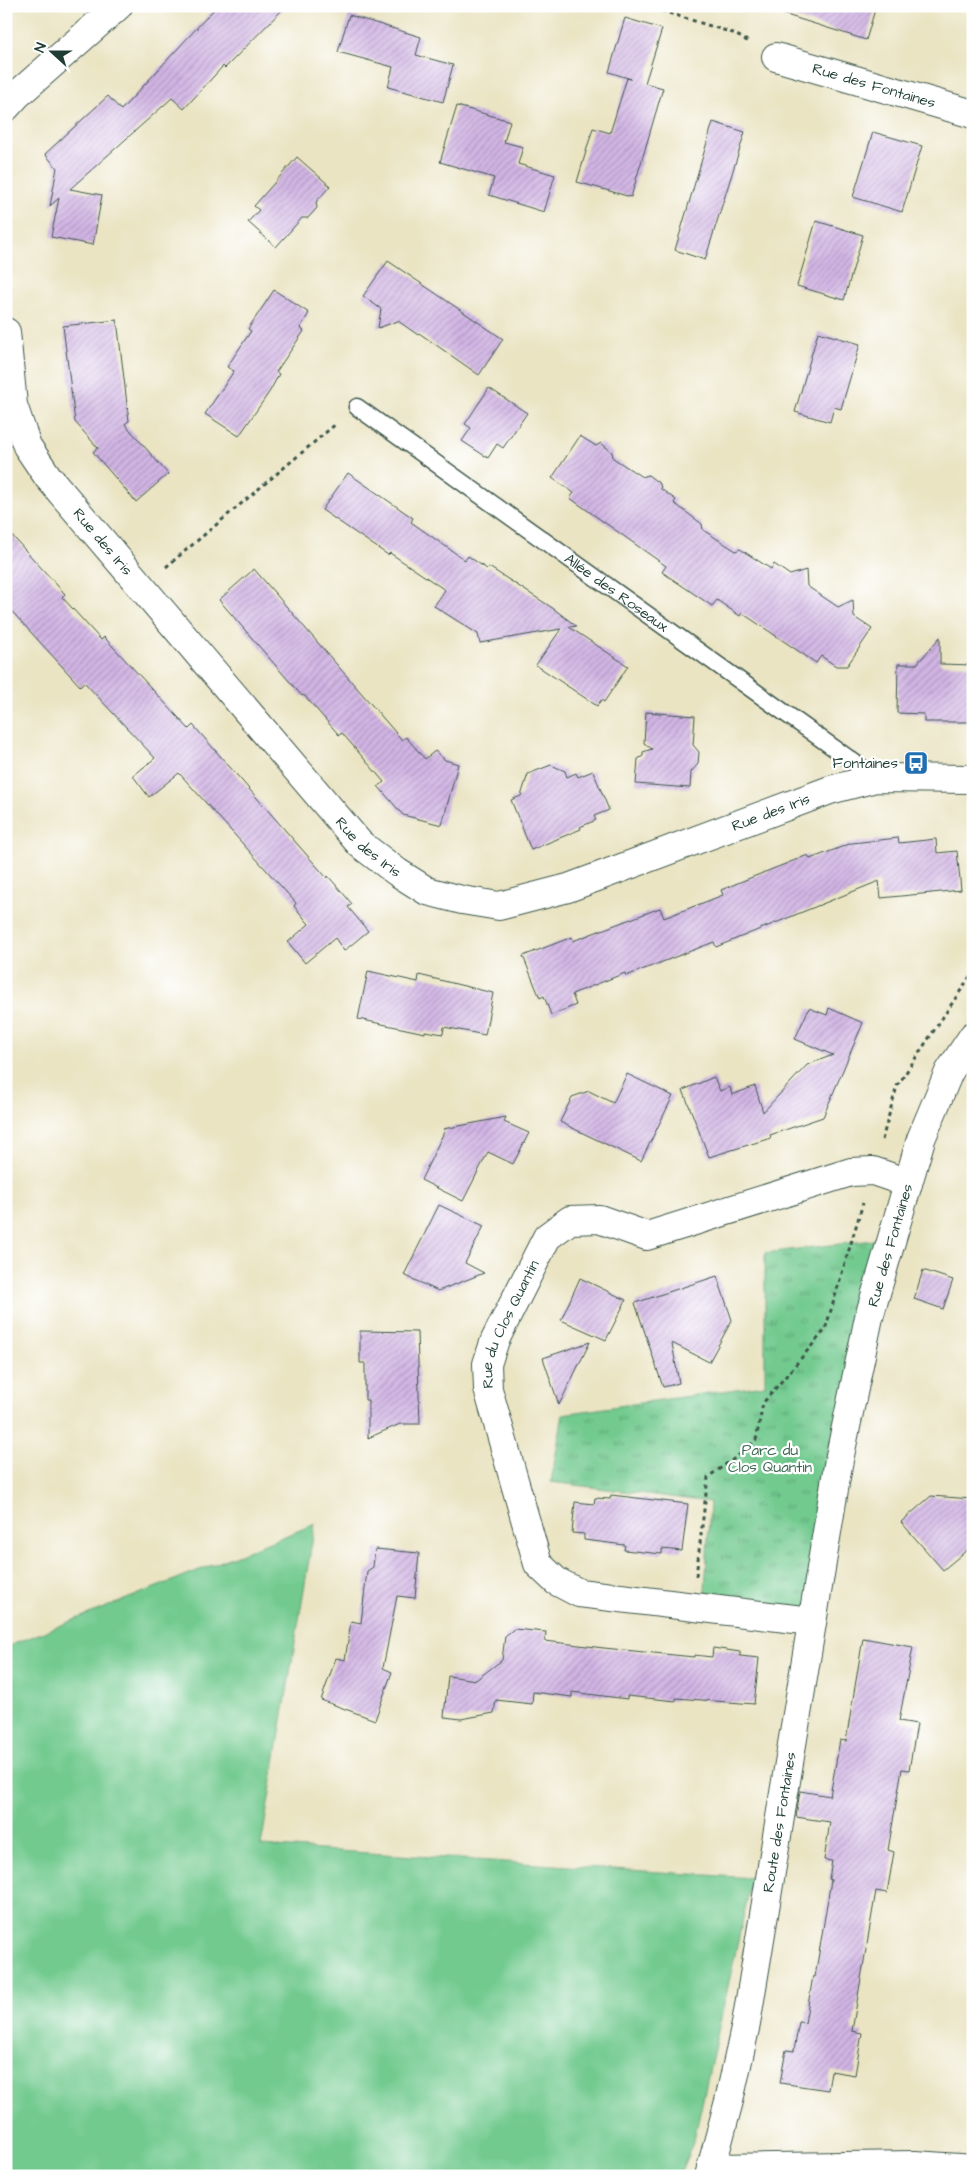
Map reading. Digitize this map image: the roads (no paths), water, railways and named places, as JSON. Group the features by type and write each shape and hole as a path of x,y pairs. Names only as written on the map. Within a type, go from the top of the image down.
{"street":[{"path":"6,107 17,95 118,6"},
{"name":"Rue des Fontaines","path":"776,57 973,114"},
{"name":"Rue des Iris","path":"6,332 13,405 27,446 48,477 360,844 397,872 427,891 453,898 499,906 568,888 830,790 876,778 973,780"},
{"name":"Rue des Fontaines","path":"838,1465 869,1316 921,1139 949,1072 973,1036"},
{"name":"Rue du Clos Quantin","path":"811,1621 579,1593 556,1581 538,1564 488,1389 487,1364 495,1340 547,1237 570,1220 599,1220 647,1236 851,1172 873,1171 908,1183"},
{"name":"Route des Fontaines","path":"710,2172 729,2101 746,2024 838,1465"},
{"path":"710,2172 973,2169"}],"lane":[{"name":"Allée des Roseaux","path":"357,407 876,778"}],"place":[{"name":"Fontaines","path":"916,763"}],"park label":[{"name":"Parc du Clos Quantin","path":"770,1458"}]}
